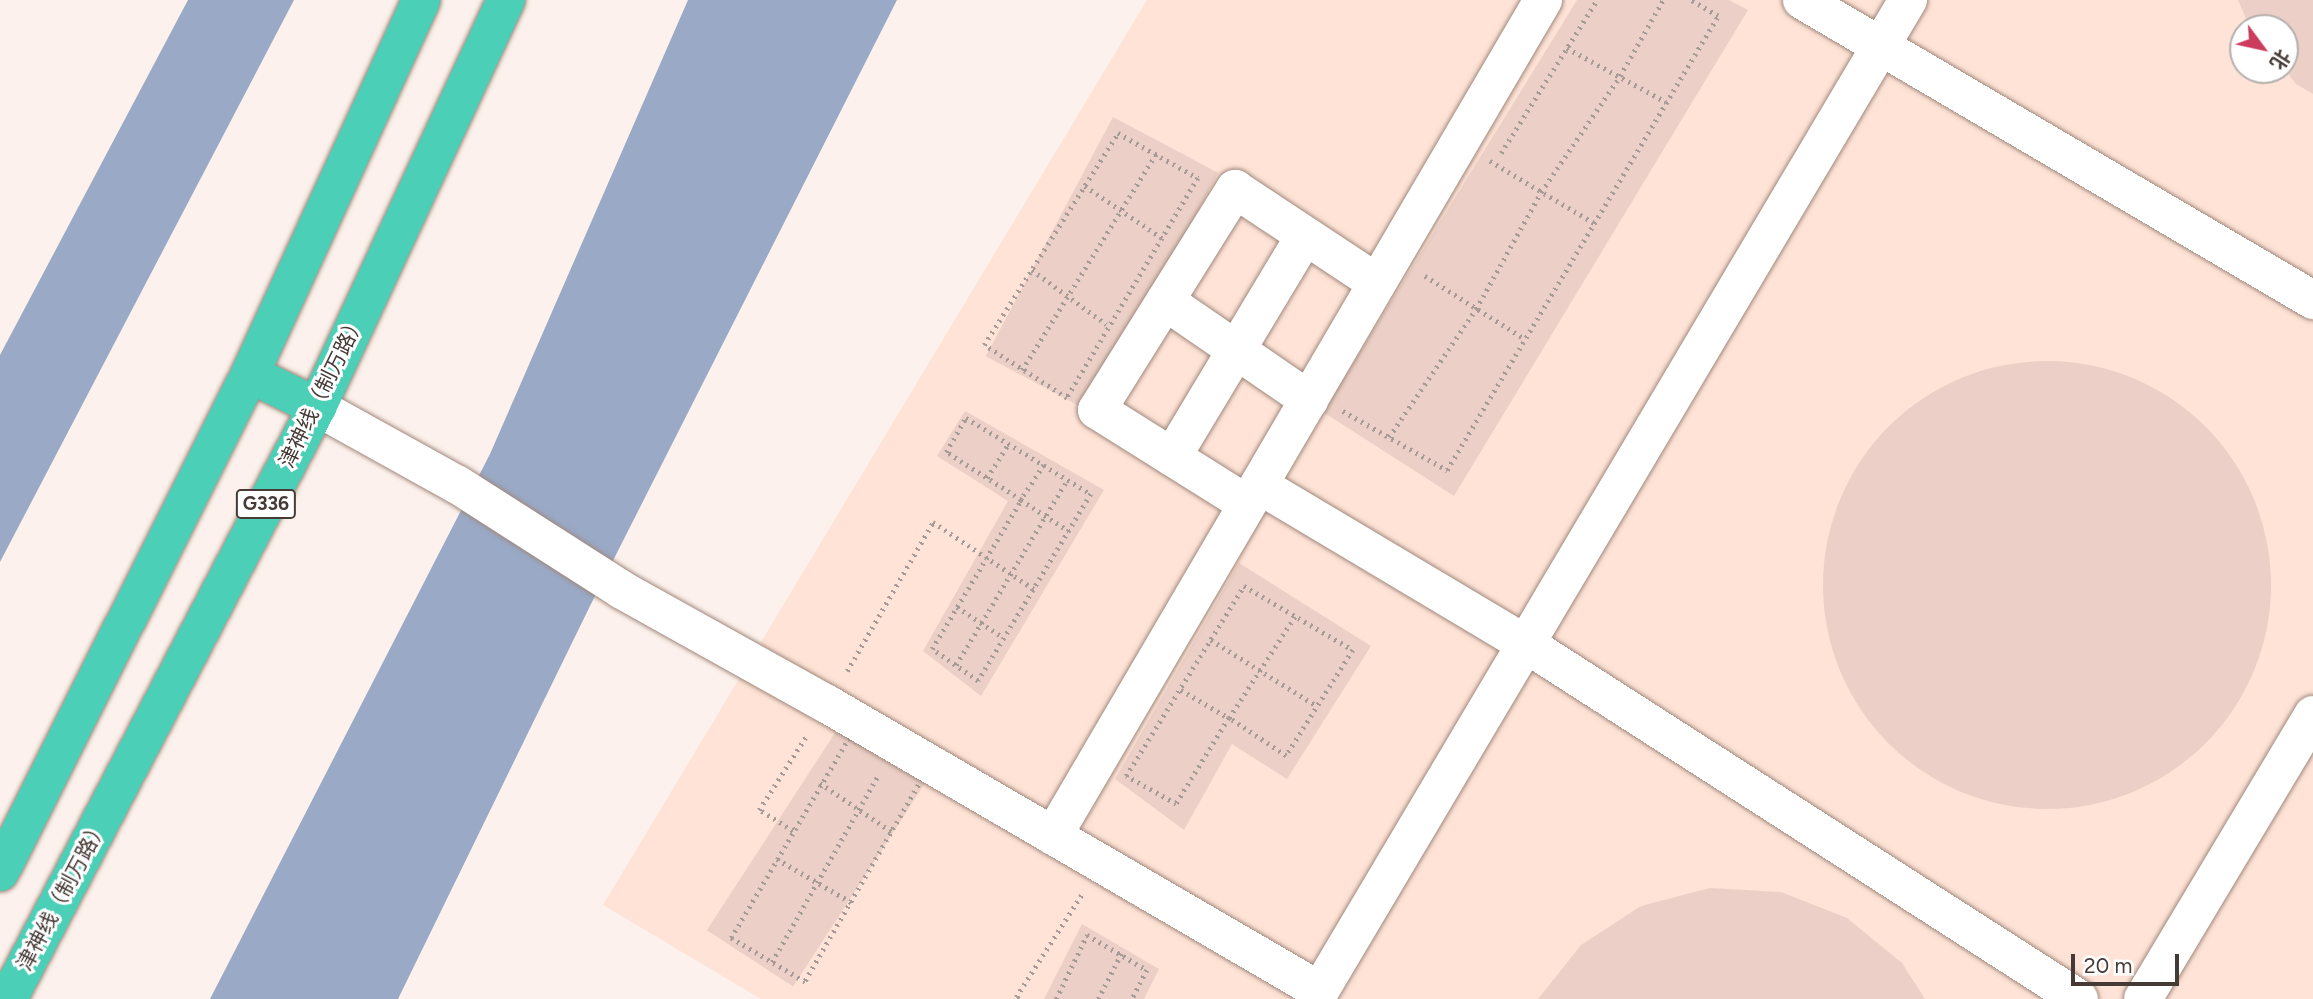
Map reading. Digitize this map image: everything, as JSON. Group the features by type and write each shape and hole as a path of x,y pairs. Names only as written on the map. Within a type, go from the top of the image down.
{"highway":[{"path":"0,872 250,374 421,0"},
{"name":"津神线（制万路）","path":"8,999 317,407 506,0"},
{"path":"250,374 317,407"}],"street":[{"path":"1053,836 1196,629 1253,495 1324,404 1377,283 1543,0"},
{"path":"1802,0 2313,300"},
{"path":"317,407 458,485 622,590 827,704 1102,864 1318,995 1908,0"},
{"path":"1377,283 1235,189 1097,410 1172,457 1253,495 1526,644 2079,999"},
{"path":"1172,457 1305,236"},
{"path":"1164,301 1236,352 1324,404"},
{"path":"2143,999 2313,715"}],"path":[{"path":"1487,175 1597,0"},
{"path":"1389,437 1476,309 1541,192 1619,76 1663,0"},
{"path":"1324,404 1447,470 1718,16 1690,0"},
{"path":"1567,48 1666,102"},
{"path":"1118,133 1198,178 1067,398 984,345 1084,186 1118,133"},
{"path":"1022,370 1156,154"},
{"path":"1494,164 1594,223"},
{"path":"1084,186 1163,238"},
{"path":"1416,287 1430,265"},
{"path":"1031,270 1110,327"},
{"path":"1423,276 1525,339"},
{"path":"1044,465 1021,500 932,649 978,681 1034,589 1069,531 1091,494 1067,480 1044,465 966,418 946,452 987,478 1021,500 1046,516 1069,531"},
{"path":"987,478 1008,444"},
{"path":"956,665 1067,480"},
{"path":"793,831 759,810 827,704 933,522 1034,589"},
{"path":"1180,689 1229,718 1286,755 1353,650 1295,615 1244,586 1196,629 1180,689 1126,776 1176,804 1229,718 1295,615"},
{"path":"957,607 1004,638"},
{"path":"1196,629 1317,706"},
{"path":"849,738 887,756 922,779 805,982 731,939 793,831 849,738"},
{"path":"772,962 816,882 861,810 887,756"},
{"path":"820,783 892,832"},
{"path":"777,859 851,902"},
{"path":"1019,999 1016,998 1102,864"},
{"path":"1056,999 1087,935 1147,970 1132,999"},
{"path":"1098,999 1121,954"}],"shaded area":[{"path":"1147,0 2313,0 2313,999 761,999 603,905"}],"water":[{"path":"188,0 294,0 0,562 0,355"},
{"path":"688,0 897,0 590,606 398,999 210,999 490,454"}],"building":[{"path":"1577,0 1729,0 1748,10 1454,496 1323,412"},
{"path":"2238,0 2313,0 2313,94 2296,84 2299,84 2299,14 2244,14"},
{"path":"1113,117 1218,173 1091,412 986,356"},
{"path":"2047,361 2091,365 2133,378 2172,398 2206,426 2234,460 2254,499 2267,541 2271,585 2267,629 2254,671 2234,710 2206,744 2172,772 2133,792 2091,805 2047,809 2003,805 1961,792 1922,772 1888,744 1860,710 1840,671 1827,629 1823,585 1827,541 1840,499 1860,460 1888,426 1922,398 1961,378 2003,365"},
{"path":"965,411 1104,490 981,696 923,651 1008,501 937,456"},
{"path":"1239,563 1371,646 1287,779 1232,744 1184,830 1115,779"},
{"path":"844,719 930,775 793,986 707,930"},
{"path":"1710,888 1781,892 1847,918 1902,963 1925,999 1538,999 1581,945 1641,906"},
{"path":"1082,924 1159,969 1144,999 1044,999"}]}
